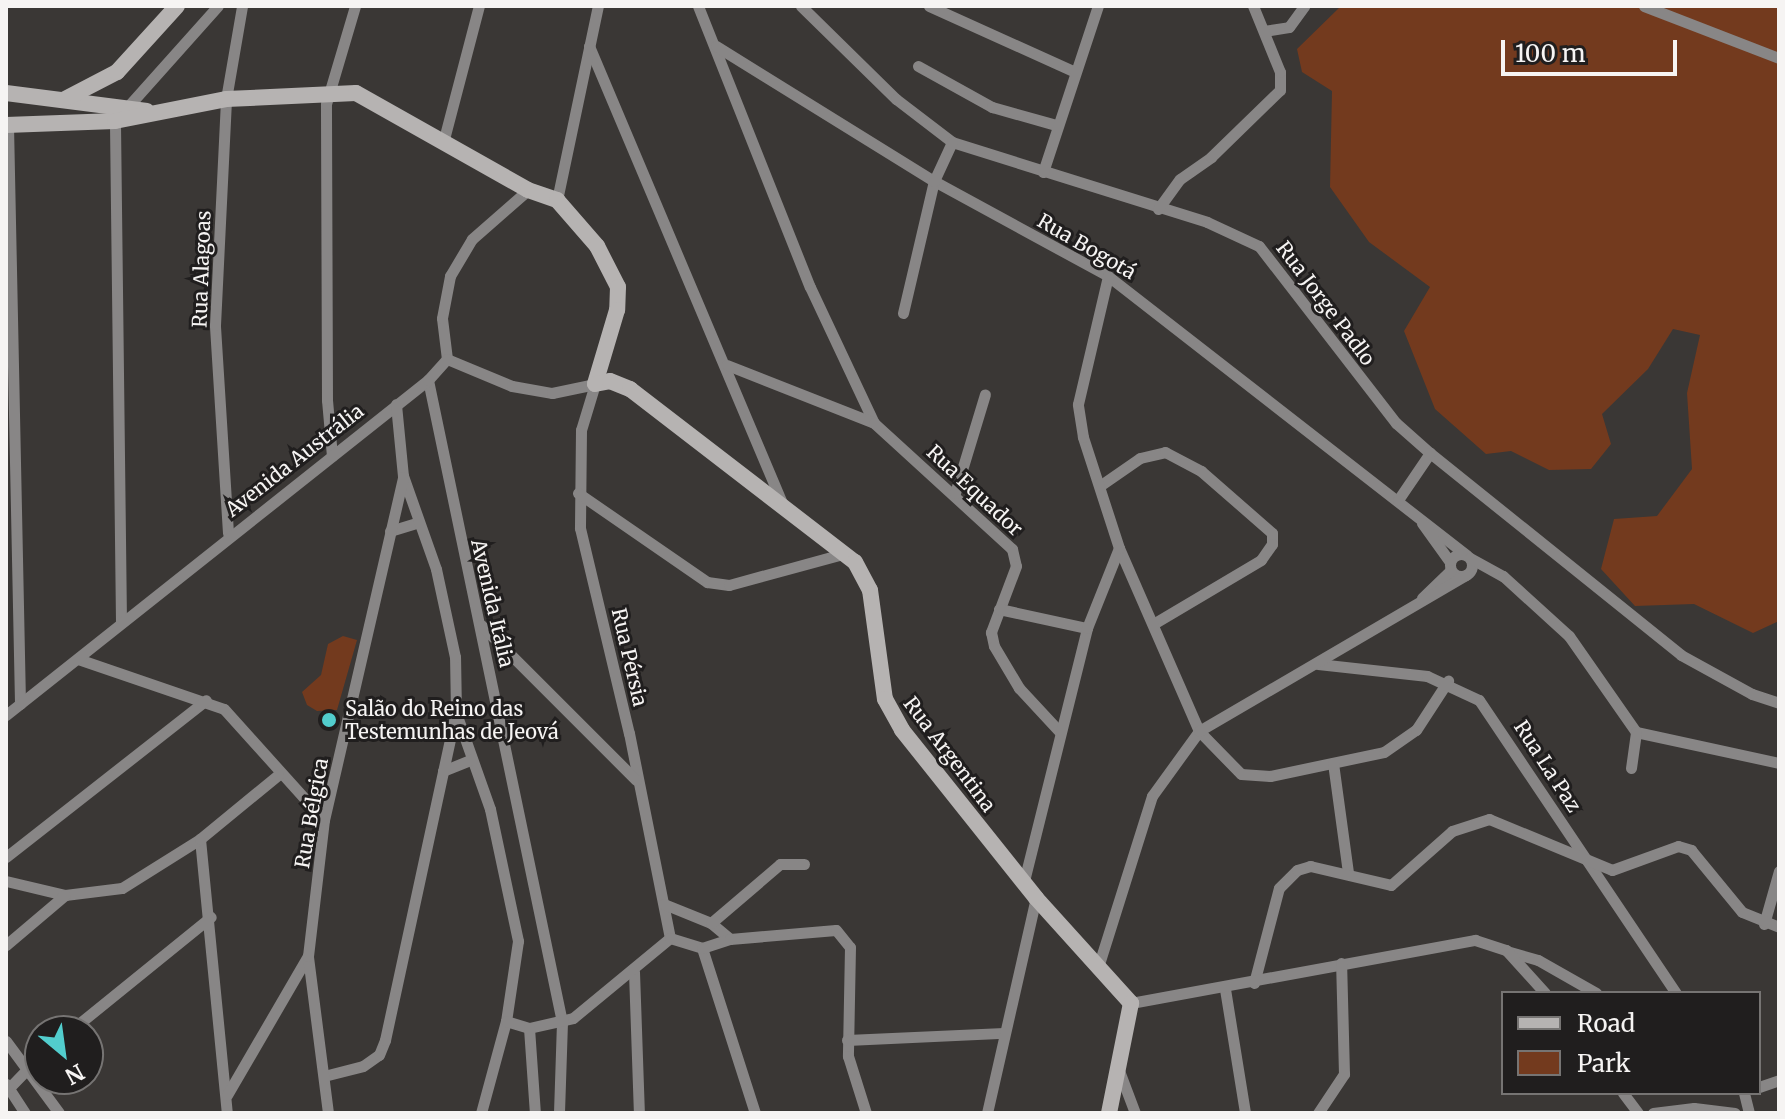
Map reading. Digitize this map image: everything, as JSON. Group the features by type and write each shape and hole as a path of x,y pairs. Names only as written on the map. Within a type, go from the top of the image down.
{"main road":[{"path":"52,126 91,103 177,6"},
{"path":"57,99 117,72"},
{"path":"6,93 128,106 148,111"},
{"path":"7,125 52,126 115,121 148,111 226,99 356,93 444,139 528,190 557,200 597,246 618,287 617,310 595,384"},
{"path":"52,126 57,99"},
{"name":"Rua Argentina","path":"595,384 610,381 630,389 846,553 864,573 870,590 879,678 889,710 1036,898 1099,964 1131,1003"},
{"path":"1109,1113 1131,1003"}],"street":[{"path":"121,622 115,121 218,6"},
{"name":"Rua Alagoas","path":"228,533 215,325 226,99 242,6"},
{"path":"332,456 327,400 328,92 355,6"},
{"path":"444,139 479,6"},
{"path":"557,200 598,6"},
{"path":"698,6 810,287 874,423"},
{"name":"Rua Jorge Padlo","path":"801,6 896,99 952,142 1207,222 1259,246 1388,414 1430,453 1681,655 1752,694 1779,703"},
{"path":"929,6 1073,71"},
{"path":"1158,209 1180,179 1211,157 1280,90 1280,72 1253,6"},
{"path":"1264,31 1289,27 1304,6"},
{"path":"1644,6 1779,58"},
{"path":"1043,172 1094,7"},
{"path":"589,46 727,365 782,504"},
{"name":"Rua Bogotá","path":"716,46 934,181 1108,276 1468,556 1503,576 1569,636 1636,732"},
{"path":"918,66 992,107 1056,125"},
{"path":"7,125 20,704"},
{"path":"903,313 934,181 952,142"},
{"path":"528,190 472,239 450,276 442,318 447,359 512,386 552,393 595,384"},
{"path":"1108,276 1078,404 1119,548 1155,623 1199,731 1241,774 1270,776 1333,763 1398,744 1416,730 1448,681"},
{"name":"Avenida Austrália","path":"6,715 228,533 428,380 447,359"},
{"name":"Rua Equador","path":"727,365 874,423 955,493 1017,557 991,632 994,646 1019,688 1059,731"},
{"name":"Avenida Itália","path":"428,380 562,1022 559,1113"},
{"name":"Rua Pérsia","path":"595,384 581,430 580,528 670,938"},
{"path":"955,493 985,394"},
{"path":"324,1076 363,1066 379,1055 385,1040 456,712 455,657 436,569 403,476 396,404"},
{"path":"1101,485 1140,458 1165,452 1201,471 1272,533 1272,544 1261,560 1155,623"},
{"path":"1398,500 1430,453"},
{"name":"Rua Bélgica","path":"328,1113 308,956 324,820 403,476"},
{"path":"578,493 707,582 729,585 846,553"},
{"name":"Rua Bogotá","path":"1414,513 1451,566"},
{"path":"390,531 419,522"},
{"path":"1024,881 1087,628 1119,548"},
{"path":"1416,604 1451,566 1457,555 1468,556 1468,574"},
{"path":"1451,566 1468,574 1503,576"},
{"path":"1099,964 1152,796 1199,731 1468,574"},
{"path":"999,609 1087,628"},
{"path":"480,625 636,780"},
{"path":"78,659 206,700 241,726 278,775 324,820"},
{"name":"Rua La Paz","path":"1318,664 1448,681 1493,714 1675,991"},
{"path":"6,857 206,700"},
{"path":"456,712 490,809 517,929 506,1021 481,1113"},
{"path":"1631,768 1636,732 1779,763"},
{"path":"443,771 472,759"},
{"path":"1333,763 1348,873"},
{"path":"6,881 65,895 122,888 200,839 278,775"},
{"path":"1254,983 1286,877 1310,866 1391,885 1452,831 1489,819 1590,864 1612,870 1678,846 1691,850 1742,912 1764,924 1779,927"},
{"path":"200,839 211,917 227,1113"},
{"path":"711,923 780,864 804,864"},
{"path":"1764,924 1779,871"},
{"path":"6,945 65,895"},
{"path":"987,1113 1036,898"},
{"path":"664,904 711,923 730,939"},
{"path":"90,1015 211,917"},
{"path":"506,1021 529,1028 562,1022 634,972 670,938 702,948 730,939 836,930 845,936 850,947 847,1040 866,1113"},
{"path":"1131,1003 1225,989 1455,942 1490,944 1538,960 1592,991"},
{"path":"702,948 755,1113"},
{"path":"1506,950 1543,991"},
{"path":"227,1095 308,956"},
{"path":"1318,1113 1344,1074 1341,963"},
{"path":"634,972 639,1113"},
{"path":"1225,989 1245,1113"},
{"path":"529,1028 535,1113"},
{"path":"847,1040 1004,1033"},
{"path":"6,1041 24,1061"},
{"path":"1118,1068 1135,1113"},
{"path":"24,1069 8,1086 25,1113"},
{"path":"47,1095 59,1113"},
{"path":"1624,1095 1638,1113"},
{"path":"1653,1113 1694,1108 1735,1113"}],"green space":[{"path":"1341,6 1779,6 1779,621 1753,633 1694,604 1635,606 1601,569 1614,519 1657,516 1692,469 1687,393 1700,335 1673,329 1648,369 1602,414 1611,444 1591,469 1549,470 1511,451 1486,454 1435,409 1404,331 1430,287 1369,242 1330,187 1332,91 1302,72 1297,49"},
{"path":"343,636 357,640 337,710 317,711 307,705 302,692 321,675 328,644"}],"place":[{"name":"Salão do Reino das Testemunhas de Jeová","path":"329,720"}]}
